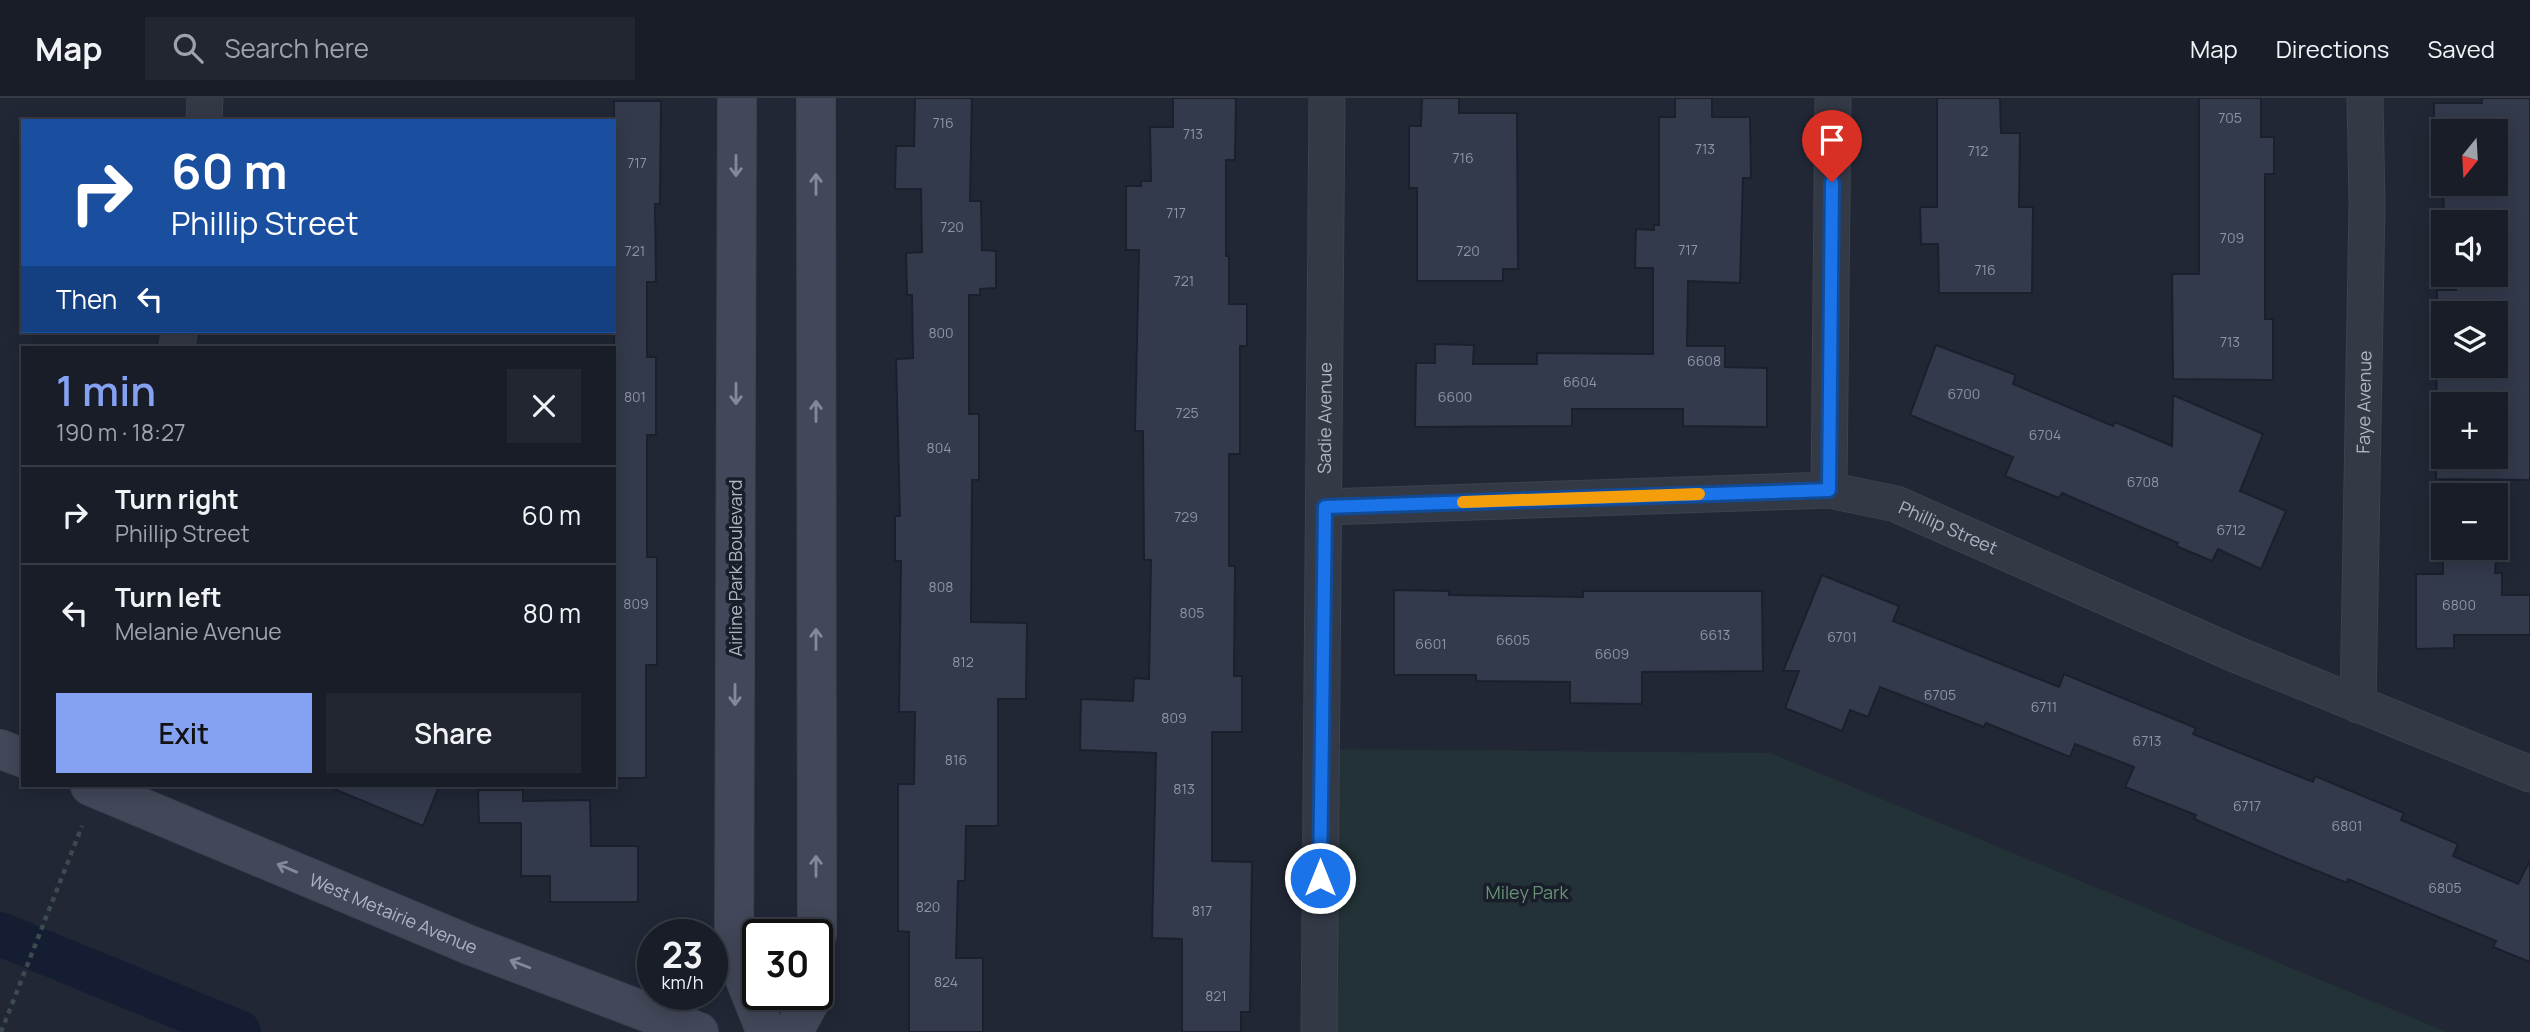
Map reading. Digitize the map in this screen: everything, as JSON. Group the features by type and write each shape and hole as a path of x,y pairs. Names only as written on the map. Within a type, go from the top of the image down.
{"street":[{"path":"204,119 205,98"},
{"name":"Airline Park Boulevard","path":"737,98 734,952 765,1032"},
{"path":"816,98 817,919"},
{"name":"Sadie Avenue","path":"1319,1032 1326,98"},
{"path":"1829,490 1833,98"},
{"name":"Faye Avenue","path":"2358,705 2367,204 2365,98"},
{"name":"Phillip Street","path":"1325,507 1829,490 1896,504 2235,654 2530,774"},
{"path":"0,749 21,757"},
{"name":"West Metairie Avenue","path":"93,787 472,946 699,1032"},
{"path":"555,977 617,1032"},
{"path":"793,1032 805,1010"}],"path":[{"path":"1,1032 93,787"}],"green space":[{"name":"Miley Park","path":"1321,749 1770,753 2447,1032 1319,1032"}],"building":[{"path":"915,98 972,98 970,201 981,201 982,250 996,251 996,288 980,289 980,295 969,295 969,414 979,414 979,480 972,480 971,622 1027,623 1026,699 998,699 998,826 966,826 965,881 958,881 956,958 983,958 983,1032 909,1032 909,932 898,931 898,784 914,784 915,712 899,712 901,561 895,561 895,516 900,516 896,359 913,358 912,295 907,295 906,253 922,252 921,189 895,189 896,146 914,146"},
{"path":"1173,98 1236,98 1235,160 1226,160 1226,256 1229,256 1229,304 1247,304 1247,346 1240,346 1240,454 1229,454 1229,566 1235,566 1234,676 1242,676 1242,732 1212,732 1212,861 1252,862 1250,1012 1241,1012 1241,1032 1182,1032 1182,939 1152,938 1156,753 1080,750 1081,699 1133,701 1134,678 1149,679 1151,560 1144,560 1143,431 1135,431 1139,250 1126,250 1126,186 1141,186 1141,181 1151,181 1150,127 1173,127"},
{"path":"1422,98 1459,98 1459,113 1517,113 1518,269 1503,269 1503,281 1417,281 1417,188 1409,188 1409,126 1421,126"},
{"path":"1675,98 1712,98 1712,117 1750,117 1751,178 1743,178 1740,283 1688,281 1687,346 1725,346 1725,367 1767,368 1767,427 1683,426 1683,409 1572,409 1572,426 1415,427 1416,363 1435,363 1435,344 1474,345 1473,364 1537,364 1537,353 1653,354 1653,268 1635,268 1636,229 1654,230 1654,225 1659,225 1659,117 1675,117"},
{"path":"1937,98 2000,98 2001,133 2020,133 2019,207 2033,207 2032,293 1939,293 1938,244 1921,244 1920,207 1937,207"},
{"path":"2199,98 2261,98 2261,137 2274,137 2274,174 2265,174 2265,319 2273,319 2273,380 2173,379 2172,274 2199,274"},
{"path":"2482,98 2530,98 2530,480 2436,479 2436,469 2508,469 2508,392 2436,392 2437,378 2508,378 2508,301 2437,301 2437,290 2456,290 2456,287 2508,287 2508,210 2444,210 2443,196 2508,196 2508,119 2434,119 2434,103 2482,103"},
{"path":"614,101 661,101 660,204 655,204 656,282 647,282 647,357 656,357 656,435 647,435 647,557 657,557 657,665 646,665 646,778 616,778"},
{"path":"1936,345 2016,375 2013,384 2113,426 2115,422 2172,446 2173,395 2263,434 2240,491 2286,511 2261,569 2218,549 2212,561 2176,546 2178,543 2062,493 2059,498 2005,476 2013,457 1910,415"},
{"path":"2443,560 2496,560 2495,573 2502,573 2502,595 2530,595 2530,635 2454,635 2454,648 2416,649 2416,574 2443,574"},
{"path":"1822,575 1899,606 1893,621 2059,687 2064,674 2196,728 2193,734 2313,782 2315,776 2404,813 2401,820 2458,844 2453,856 2518,884 2530,860 2530,962 2493,947 2496,941 2348,879 2347,883 2285,858 2194,819 2196,815 2125,787 2134,767 2075,744 2070,757 1986,723 1984,727 1880,687 1868,717 1850,710 1842,731 1785,708 1799,671 1783,671"},
{"path":"1394,590 1449,591 1449,595 1583,597 1583,591 1762,591 1763,671 1642,672 1642,704 1570,703 1570,682 1476,681 1476,675 1394,675"},
{"path":"329,787 439,787 423,826"},
{"path":"478,790 523,790 523,801 590,800 591,846 638,846 638,902 550,902 550,876 521,876 521,823 479,823"}],"waterway":[{"path":"0,934 239,1032"}],"slow traffic":[{"path":"1463,502 1699,494"}],"route":[{"path":"1320,878 1325,507 1829,490 1832,182"}]}
